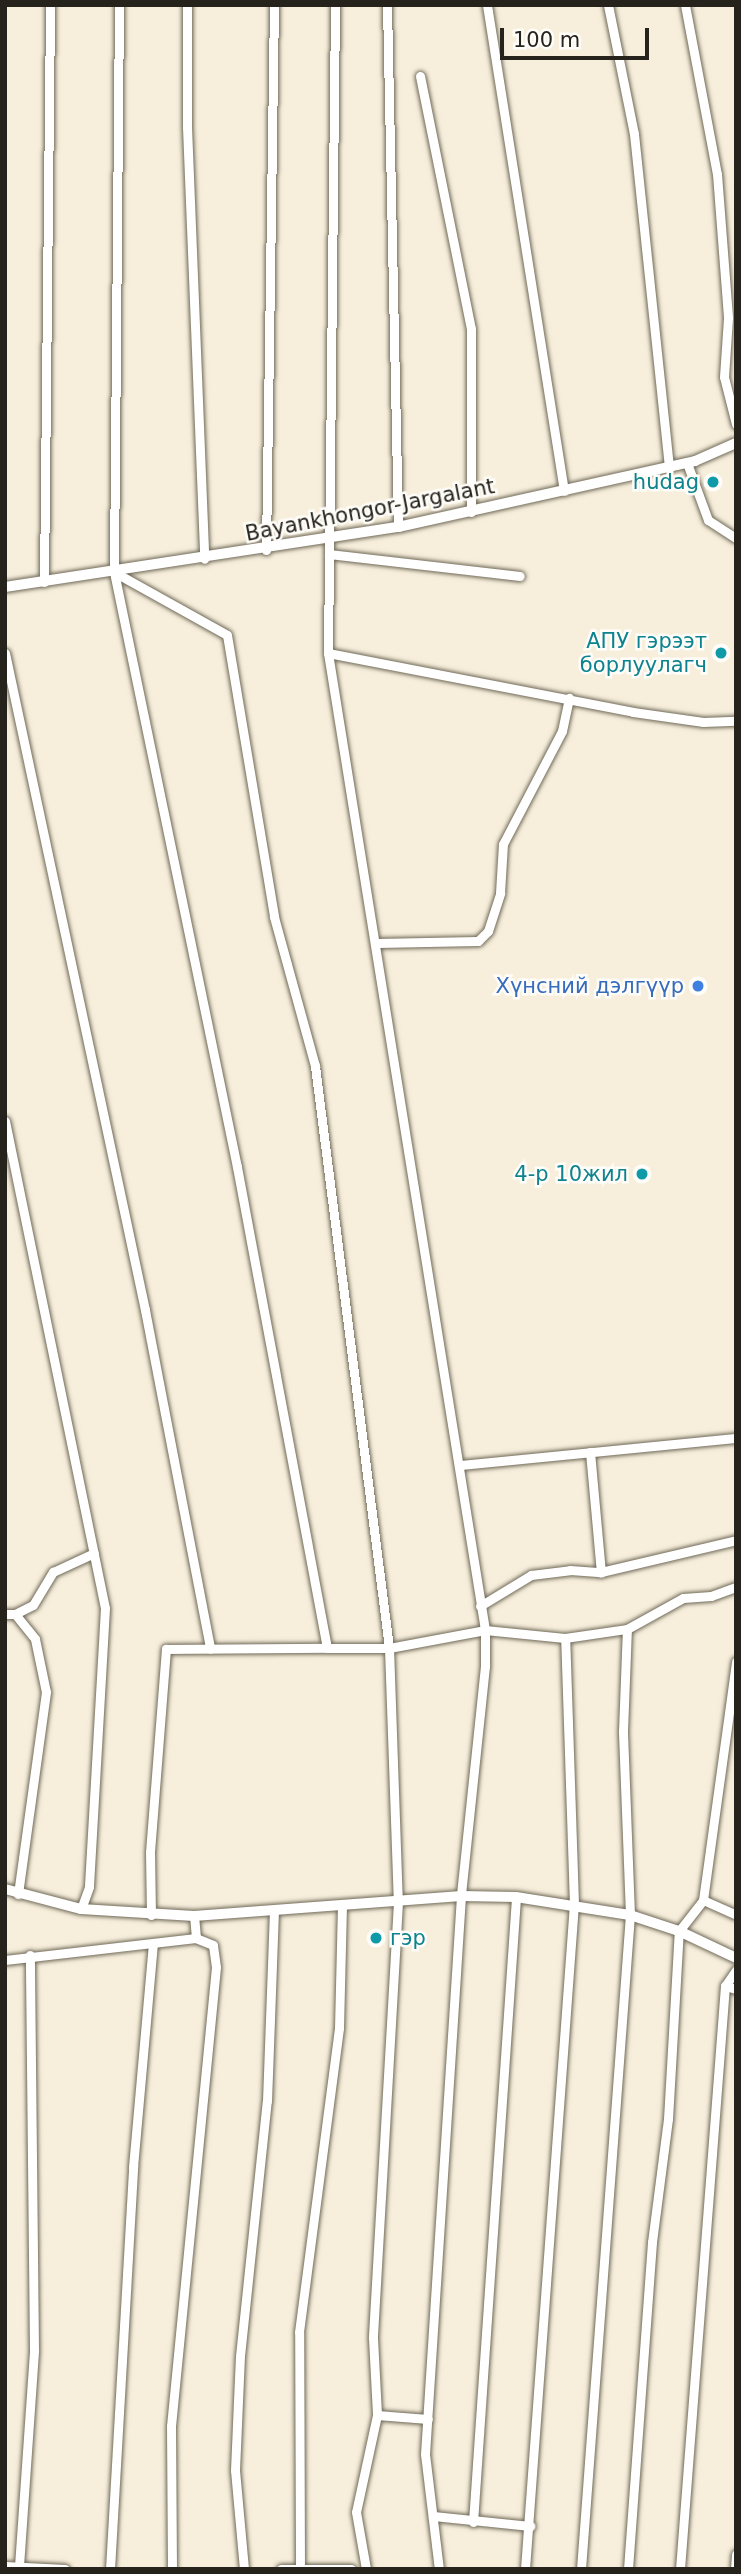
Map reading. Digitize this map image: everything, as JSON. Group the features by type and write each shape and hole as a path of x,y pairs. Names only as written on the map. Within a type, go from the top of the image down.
{"street":[{"path":"44,582 50,5"},
{"path":"119,5 114,572 237,1167 327,1648"},
{"path":"187,5 187,127 204,559"},
{"path":"266,550 274,5"},
{"path":"335,5 328,653 377,943 485,1630 460,1896 425,2454 439,2569"},
{"path":"387,5 398,527"},
{"path":"487,5 564,491"},
{"path":"608,5 634,134 669,467"},
{"path":"685,5 717,174 728,318 724,377 736,424"},
{"path":"420,76 471,329 471,512"},
{"name":"Bayankhongor-Jargalant","path":"5,587 266,550 398,527 687,463 736,443"},
{"path":"687,463 708,520 736,538"},
{"path":"329,554 520,576"},
{"path":"114,572 227,635 274,917 315,1066 389,1648 398,1902 373,2338 377,2416 356,2512 366,2569"},
{"path":"5,653 145,1310 210,1649"},
{"path":"328,653 703,722 736,721"},
{"path":"377,943 478,941 488,931 499,893 503,844 562,731 569,698"},
{"path":"5,1121 105,1608 89,1887 82,1909"},
{"path":"460,1465 736,1438"},
{"path":"590,1452 601,1572"},
{"path":"480,1606 531,1575 570,1570 601,1572 736,1540"},
{"path":"19,1894 46,1692 35,1639 10,1614 33,1605 53,1572 94,1553"},
{"path":"151,1914 150,1852 166,1649 389,1648 485,1630 565,1638 627,1629 683,1598 711,1596 736,1587"},
{"path":"580,2569 630,1915 623,1731 627,1629"},
{"path":"525,2569 574,1904 565,1638"},
{"path":"628,2569 652,2242 668,2119 679,1931 704,1900 736,1661"},
{"path":"5,1889 82,1909 194,1916 460,1896 516,1898 574,1904 630,1915 679,1931 736,1958"},
{"path":"473,2522 516,1898"},
{"path":"704,1900 736,1915"},
{"path":"300,2566 299,2332 339,2028 342,1905"},
{"path":"244,2569 235,2470 239,2382 251,2228 267,2101 274,1911"},
{"path":"194,1916 196,1938"},
{"path":"5,1960 30,1955 153,1945 196,1938 213,1945 216,1967 172,2426 172,2569"},
{"path":"110,2569 133,2167 153,1945"},
{"path":"19,2566 34,2350 30,1955"},
{"path":"680,2569 725,1986 736,1970"},
{"path":"725,1986 736,1989"},
{"path":"377,2416 428,2419"},
{"path":"433,2516 530,2526"},
{"path":"735,2569 736,2554"},
{"path":"5,2566 65,2569"},
{"path":"281,2569 300,2566 351,2569"}],"place":[{"name":"hudag","path":"713,482"},
{"name":"АПУ гэрээт борлуулагч","path":"721,653"},
{"name":"Хүнсний дэлгүүр","path":"698,986"},
{"name":"4-р 10жил","path":"642,1174"},
{"name":"гэр","path":"376,1938"}]}
